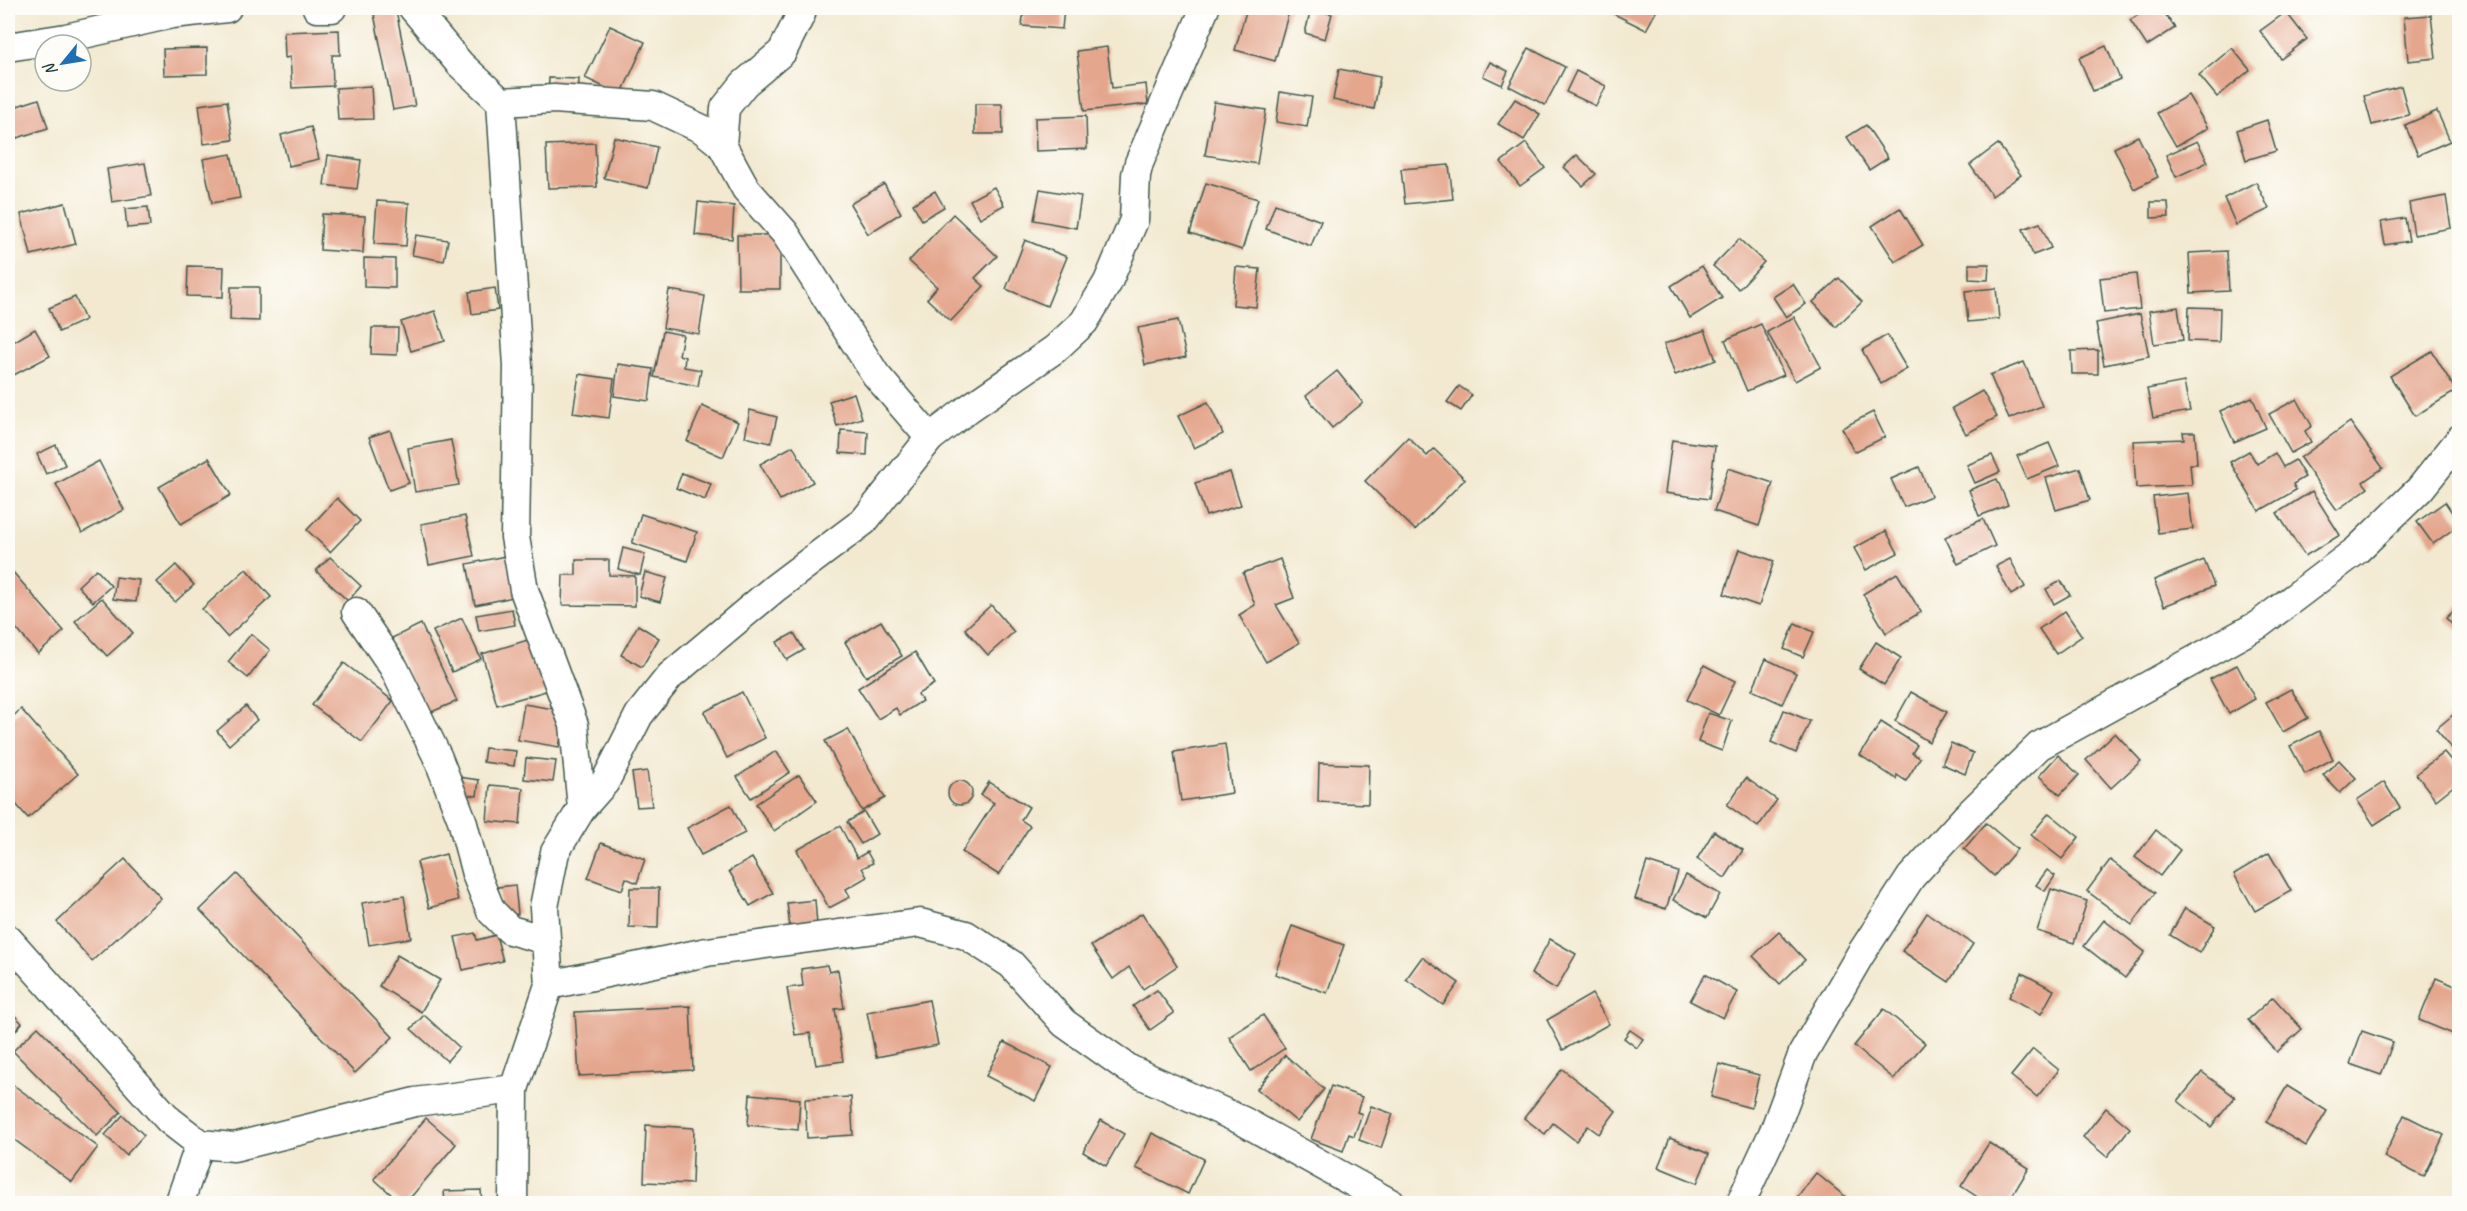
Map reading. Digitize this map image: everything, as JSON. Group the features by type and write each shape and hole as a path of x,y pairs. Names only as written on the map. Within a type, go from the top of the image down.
{"street":[{"path":"8,47 66,38 172,14 227,8"},
{"path":"317,8 332,8"},
{"path":"413,8 460,64 501,102 518,366 515,537 524,590 574,725 582,808"},
{"path":"722,145 725,108 744,84 782,52 802,8"},
{"path":"513,1203 514,1089 549,985 544,907 555,852 582,808 604,782 639,714 670,676 775,588 864,521 930,438 1055,349 1084,322 1108,282 1134,220 1136,175 1139,163 1205,8"},
{"path":"501,102 554,99 653,106 702,129 722,145 746,189 785,233 876,375 930,438"},
{"path":"1740,1203 1775,1129 1803,1053 1854,965 1911,877 1966,817 2039,746 2258,626 2330,571 2357,550 2420,489 2460,439"},
{"path":"356,612 394,668 438,758 462,820 476,874 491,911 510,930 546,940"},
{"path":"549,985 707,952 920,923 966,935 1011,964 1064,1023 1129,1069 1243,1121 1392,1203"},
{"path":"8,939 169,1120 200,1144 234,1147 415,1102 514,1089"},
{"path":"179,1203 200,1144"}],"building":[{"path":"1024,8 1064,8 1062,29 1022,26"},
{"path":"1247,8 1290,8 1275,61 1235,50"},
{"path":"1605,8 1658,8 1646,30"},
{"path":"2149,8 2161,8 2175,28 2147,46 2130,20"},
{"path":"1311,9 1332,14 1325,39 1305,33"},
{"path":"396,10 415,106 393,110 374,14"},
{"path":"2286,12 2307,39 2281,59 2260,31"},
{"path":"2431,15 2436,58 2408,61 2404,17"},
{"path":"610,26 645,42 621,95 585,78"},
{"path":"339,30 340,55 332,55 333,86 292,88 290,57 285,58 284,32"},
{"path":"2106,46 2120,79 2093,91 2079,58"},
{"path":"1107,47 1112,88 1146,84 1148,104 1084,111 1077,51"},
{"path":"207,48 207,74 164,75 163,49"},
{"path":"1529,48 1565,67 1545,105 1509,86"},
{"path":"2232,48 2250,70 2217,97 2199,75"},
{"path":"1490,62 1508,71 1502,85 1483,76"},
{"path":"1339,69 1380,77 1374,109 1333,100"},
{"path":"1576,71 1606,86 1596,106 1566,92"},
{"path":"549,78 579,79 578,98 548,97"},
{"path":"371,86 373,119 338,120 336,88"},
{"path":"2401,86 2409,115 2372,125 2364,96"},
{"path":"1280,92 1312,97 1307,127 1276,122"},
{"path":"2188,95 2208,128 2176,146 2157,113"},
{"path":"39,99 48,128 17,138 8,109"},
{"path":"1515,99 1540,114 1524,140 1498,124"},
{"path":"227,101 233,140 204,144 199,105"},
{"path":"1214,102 1266,110 1257,164 1205,155"},
{"path":"975,104 1002,104 1003,134 975,134"},
{"path":"2437,111 2450,141 2418,155 2405,125"},
{"path":"1086,116 1087,149 1036,151 1035,118"},
{"path":"2267,120 2276,151 2246,160 2237,130"},
{"path":"1866,125 1888,158 1869,170 1847,137"},
{"path":"311,127 319,159 289,166 281,135"},
{"path":"2138,136 2158,177 2134,189 2114,148"},
{"path":"614,137 657,147 648,188 604,178"},
{"path":"2197,141 2208,162 2176,177 2166,155"},
{"path":"595,143 597,187 548,188 546,145"},
{"path":"1526,143 1545,168 1520,186 1501,162"},
{"path":"1998,144 2021,175 1992,196 1970,165"},
{"path":"231,154 240,198 212,203 203,159"},
{"path":"328,155 361,160 357,189 324,185"},
{"path":"1577,155 1596,174 1583,186 1564,167"},
{"path":"145,163 151,196 112,202 107,169"},
{"path":"1449,165 1453,199 1405,204 1401,169"},
{"path":"2256,182 2269,209 2236,225 2224,198"},
{"path":"1206,183 1258,199 1242,250 1190,233"},
{"path":"884,184 901,213 868,234 850,204"},
{"path":"994,187 1004,205 980,218 970,200"},
{"path":"1040,189 1081,196 1076,228 1034,220"},
{"path":"935,191 944,207 922,220 913,204"},
{"path":"2446,196 2451,228 2414,235 2409,203"},
{"path":"377,201 409,203 406,246 374,244"},
{"path":"698,202 734,206 732,239 695,235"},
{"path":"2151,202 2168,202 2169,217 2151,218"},
{"path":"65,203 76,244 31,255 21,214"},
{"path":"1275,204 1321,221 1311,246 1266,229"},
{"path":"148,207 150,226 127,228 125,209"},
{"path":"1900,208 1923,245 1895,262 1872,226"},
{"path":"322,214 365,216 363,253 320,250"},
{"path":"953,214 997,256 975,278 984,286 951,321 927,299 937,287 909,261"},
{"path":"2405,218 2409,241 2385,245 2381,222"},
{"path":"2040,223 2051,248 2033,255 2023,229"},
{"path":"416,235 448,240 444,261 412,255"},
{"path":"737,235 780,235 780,289 738,289"},
{"path":"1739,239 1764,262 1739,289 1713,266"},
{"path":"1025,240 1067,257 1047,306 1006,289"},
{"path":"2227,251 2229,291 2191,293 2189,253"},
{"path":"364,258 395,259 395,288 364,287"},
{"path":"1969,264 1989,264 1988,280 1969,279"},
{"path":"188,266 224,267 223,297 187,296"},
{"path":"1702,266 1722,298 1690,318 1671,286"},
{"path":"1236,267 1260,269 1256,307 1233,305"},
{"path":"2136,274 2140,309 2104,313 2100,278"},
{"path":"1839,278 1862,302 1836,327 1813,302"},
{"path":"1793,284 1806,304 1786,317 1773,297"},
{"path":"231,287 259,287 259,321 230,320"},
{"path":"495,288 498,310 472,314 469,292"},
{"path":"1996,288 1999,319 1968,322 1965,291"},
{"path":"669,290 705,296 699,334 663,328"},
{"path":"75,297 85,320 59,332 49,308"},
{"path":"2178,307 2183,340 2154,344 2149,311"},
{"path":"2189,307 2220,308 2219,342 2188,341"},
{"path":"435,311 445,341 411,351 401,322"},
{"path":"2140,314 2149,356 2104,365 2096,323"},
{"path":"1794,317 1821,367 1795,381 1767,332"},
{"path":"1178,320 1186,357 1145,365 1138,328"},
{"path":"1761,324 1784,375 1747,391 1725,340"},
{"path":"372,328 398,328 397,355 371,354"},
{"path":"35,329 50,356 12,376 8,369 8,345"},
{"path":"1705,330 1716,360 1675,375 1664,344"},
{"path":"663,331 683,335 679,355 685,357 684,367 701,370 698,386 654,377"},
{"path":"1887,335 1907,369 1881,384 1862,350"},
{"path":"2098,350 2098,374 2072,374 2071,351"},
{"path":"2432,351 2456,391 2415,416 2390,376"},
{"path":"2024,362 2042,406 2009,419 1990,375"},
{"path":"618,364 653,369 649,401 614,396"},
{"path":"1337,371 1363,403 1332,428 1306,396"},
{"path":"579,374 614,379 609,418 573,413"},
{"path":"2184,382 2190,411 2153,418 2147,389"},
{"path":"1459,386 1472,395 1461,411 1447,402"},
{"path":"1982,391 1997,417 1966,434 1952,408"},
{"path":"854,393 862,418 837,426 829,401"},
{"path":"2252,397 2266,428 2234,442 2220,411"},
{"path":"2297,399 2312,426 2305,431 2311,442 2291,453 2269,414"},
{"path":"1208,402 1223,434 1194,448 1178,416"},
{"path":"702,406 738,422 723,457 687,441"},
{"path":"750,410 777,417 771,443 745,437"},
{"path":"1873,412 1885,437 1854,452 1842,428"},
{"path":"2350,422 2383,468 2363,482 2368,488 2337,510 2300,458"},
{"path":"390,430 409,483 389,490 369,437"},
{"path":"841,430 868,432 867,455 840,453"},
{"path":"2183,432 2195,432 2197,464 2190,464 2192,485 2136,488 2133,441 2184,439"},
{"path":"1408,437 1427,456 1434,449 1465,479 1415,530 1365,481"},
{"path":"451,440 459,485 415,492 408,448"},
{"path":"1672,440 1715,446 1709,499 1665,493"},
{"path":"2049,443 2059,466 2027,479 2017,456"},
{"path":"56,445 65,465 46,474 37,454"},
{"path":"793,446 813,482 780,500 760,464"},
{"path":"2249,451 2257,464 2275,453 2283,467 2295,460 2305,477 2293,484 2296,490 2259,511 2230,462"},
{"path":"1992,455 2000,472 1975,483 1967,465"},
{"path":"209,458 231,495 181,524 159,487"},
{"path":"99,461 124,510 82,533 56,484"},
{"path":"1919,467 1931,496 1904,507 1891,479"},
{"path":"1728,468 1773,483 1759,526 1714,511"},
{"path":"2080,468 2090,500 2056,510 2046,478"},
{"path":"1230,472 1241,505 1206,516 1195,483"},
{"path":"682,473 711,484 705,500 676,488"},
{"path":"1997,479 2008,505 1979,516 1969,490"},
{"path":"2312,491 2340,535 2305,556 2277,513"},
{"path":"2188,493 2193,529 2158,533 2153,497"},
{"path":"337,498 360,521 330,552 307,530"},
{"path":"2445,502 2460,524 2433,544 2417,522"},
{"path":"641,514 697,532 687,561 632,543"},
{"path":"465,516 474,556 429,565 421,524"},
{"path":"1983,519 1995,546 1958,564 1945,537"},
{"path":"1886,531 1898,553 1866,570 1854,548"},
{"path":"623,548 645,554 640,575 618,569"},
{"path":"1739,549 1774,561 1759,606 1724,594"},
{"path":"510,555 518,596 475,605 467,564"},
{"path":"330,557 361,586 348,601 316,571"},
{"path":"1280,559 1294,598 1276,605 1299,643 1266,662 1239,615 1255,605 1243,573"},
{"path":"2010,559 2025,587 2011,595 1996,566"},
{"path":"576,560 609,560 609,575 635,576 635,606 562,605 563,575 576,575"},
{"path":"2204,560 2214,586 2164,606 2154,580"},
{"path":"176,565 194,585 175,602 157,582"},
{"path":"96,569 111,586 93,602 78,586"},
{"path":"246,569 271,597 227,637 202,609"},
{"path":"12,571 64,631 38,654 8,619 8,575"},
{"path":"645,572 667,578 660,602 639,596"},
{"path":"1897,573 1921,612 1886,633 1863,594"},
{"path":"116,577 139,580 136,602 113,599"},
{"path":"2061,581 2070,595 2054,604 2046,589"},
{"path":"102,598 133,633 107,656 75,621"},
{"path":"991,605 1014,632 988,655 965,629"},
{"path":"2460,605 2460,633 2446,618"},
{"path":"512,609 515,625 479,631 476,615"},
{"path":"2065,611 2082,636 2056,654 2039,629"},
{"path":"462,618 481,659 452,672 433,631"},
{"path":"881,621 902,656 866,677 845,642"},
{"path":"1795,623 1814,632 1803,657 1784,649"},
{"path":"421,624 457,701 427,714 392,638"},
{"path":"638,625 659,638 642,667 621,655"},
{"path":"794,633 804,650 787,660 777,642"},
{"path":"251,634 270,650 248,678 228,662"},
{"path":"531,639 546,691 497,705 482,654"},
{"path":"1876,642 1901,658 1884,685 1859,669"},
{"path":"915,652 934,684 918,694 922,701 900,715 896,708 878,719 858,688"},
{"path":"1766,659 1796,673 1782,704 1752,690"},
{"path":"344,663 393,701 362,742 312,705"},
{"path":"1704,665 1735,681 1719,715 1687,700"},
{"path":"2237,665 2255,699 2229,714 2210,679"},
{"path":"2291,689 2308,718 2283,732 2266,702"},
{"path":"742,692 765,738 727,758 704,712"},
{"path":"1911,692 1947,712 1929,742 1895,721"},
{"path":"524,704 566,711 559,747 518,740"},
{"path":"246,706 257,720 229,745 217,731"},
{"path":"21,709 78,774 28,818 8,795 8,721"},
{"path":"2460,709 2460,758 2436,729"},
{"path":"1784,710 1810,721 1796,753 1771,742"},
{"path":"1708,713 1732,721 1722,751 1698,742"},
{"path":"1881,722 1917,745 1912,753 1920,758 1906,781 1897,775 1896,779 1860,755"},
{"path":"848,729 885,798 862,811 825,741"},
{"path":"2319,731 2333,759 2305,774 2290,746"},
{"path":"2115,733 2141,761 2111,788 2086,760"},
{"path":"1951,743 1973,753 1965,774 1942,764"},
{"path":"1225,744 1232,793 1181,801 1174,752"},
{"path":"485,748 516,751 514,766 483,762"},
{"path":"776,751 790,772 751,798 737,777"},
{"path":"2444,752 2460,771 2460,781 2436,800 2416,774"},
{"path":"2058,755 2079,775 2060,795 2039,776"},
{"path":"526,758 556,761 553,782 524,779"},
{"path":"2339,760 2356,778 2340,793 2323,775"},
{"path":"1319,763 1369,765 1368,804 1318,802"},
{"path":"647,771 652,806 637,807 632,773"},
{"path":"799,775 817,801 774,831 756,804"},
{"path":"458,777 479,780 477,796 455,793"},
{"path":"1746,778 1777,800 1758,827 1727,805"},
{"path":"960,781 969,784 972,793 969,802 960,805 951,802 948,793 951,784"},
{"path":"989,782 1029,807 1021,820 1030,826 999,875 962,852 994,803 981,795"},
{"path":"2384,782 2400,808 2374,825 2357,800"},
{"path":"490,785 523,788 520,824 487,821"},
{"path":"731,805 745,833 701,855 687,828"},
{"path":"864,812 877,834 861,844 847,822"},
{"path":"2049,813 2079,837 2062,859 2031,835"},
{"path":"1986,823 2017,849 1994,876 1964,849"},
{"path":"840,826 857,858 867,852 873,863 862,868 867,877 846,889 850,897 829,908 797,850"},
{"path":"2156,830 2180,850 2160,876 2135,857"},
{"path":"1714,831 1743,850 1725,878 1697,859"},
{"path":"601,843 645,859 637,883 626,878 622,890 588,878"},
{"path":"2269,853 2291,891 2255,911 2234,874"},
{"path":"446,854 458,900 429,908 417,862"},
{"path":"752,858 773,893 750,906 729,871"},
{"path":"125,859 161,898 92,961 57,922"},
{"path":"2110,860 2155,893 2132,925 2087,891"},
{"path":"1647,862 1678,872 1666,909 1635,899"},
{"path":"2047,870 2055,876 2045,891 2036,885"},
{"path":"237,874 393,1037 355,1073 200,910"},
{"path":"1686,875 1720,894 1707,918 1673,900"},
{"path":"515,885 518,914 501,915 498,887"},
{"path":"630,888 659,888 658,928 629,927"},
{"path":"2051,889 2087,901 2074,943 2037,931"},
{"path":"404,896 411,938 369,945 362,903"},
{"path":"815,900 817,925 790,928 787,903"},
{"path":"2185,908 2215,926 2199,953 2170,935"},
{"path":"1142,913 1177,966 1143,989 1129,967 1113,979 1091,946"},
{"path":"1927,913 1973,944 1949,982 1902,951"},
{"path":"2104,920 2145,952 2125,978 2084,946"},
{"path":"1292,926 1344,945 1327,993 1275,974"},
{"path":"1779,932 1805,960 1780,984 1753,956"},
{"path":"475,933 477,940 496,935 503,961 463,970 455,937"},
{"path":"1550,939 1576,954 1556,989 1531,974"},
{"path":"397,955 440,980 421,1012 379,986"},
{"path":"1422,957 1459,983 1443,1005 1406,979"},
{"path":"827,965 829,972 838,970 844,1008 835,1009 843,1061 816,1065 810,1033 795,1035 787,988 803,986 801,969"},
{"path":"2022,973 2054,990 2041,1014 2009,997"},
{"path":"1705,974 1737,992 1723,1018 1690,1001"},
{"path":"2436,978 2460,988 2460,1037 2419,1020"},
{"path":"1157,990 1174,1013 1150,1030 1133,1006"},
{"path":"1592,994 1609,1024 1563,1050 1547,1020"},
{"path":"2273,997 2302,1029 2277,1052 2248,1020"},
{"path":"929,1000 938,1045 876,1057 867,1012"},
{"path":"690,1006 693,1070 579,1076 575,1012"},
{"path":"8,1009 22,1023 8,1040"},
{"path":"1884,1009 1925,1043 1894,1079 1854,1046"},
{"path":"424,1015 459,1047 447,1061 411,1029"},
{"path":"1263,1015 1285,1048 1251,1071 1229,1037"},
{"path":"38,1027 121,1112 97,1136 13,1051"},
{"path":"1630,1030 1643,1039 1637,1048 1624,1038"},
{"path":"2362,1031 2393,1042 2381,1075 2350,1064"},
{"path":"1004,1042 1052,1067 1035,1101 986,1076"},
{"path":"2033,1049 2059,1070 2037,1097 2011,1076"},
{"path":"1285,1055 1324,1089 1297,1122 1257,1089"},
{"path":"1719,1064 1759,1075 1751,1108 1711,1097"},
{"path":"1562,1069 1616,1111 1599,1134 1588,1126 1576,1141 1553,1123 1545,1134 1524,1118"},
{"path":"2202,1072 2235,1097 2211,1127 2178,1101"},
{"path":"8,1081 98,1147 72,1182 8,1135"},
{"path":"1331,1086 1362,1097 1357,1112 1362,1114 1354,1136 1349,1134 1343,1151 1311,1139"},
{"path":"2287,1086 2327,1111 2306,1146 2266,1122"},
{"path":"750,1094 800,1099 798,1130 748,1125"},
{"path":"851,1097 853,1135 807,1138 805,1099"},
{"path":"1371,1106 1393,1114 1381,1148 1359,1140"},
{"path":"2106,1108 2130,1128 2107,1157 2083,1137"},
{"path":"123,1115 144,1135 126,1155 105,1135"},
{"path":"2404,1115 2444,1135 2424,1177 2384,1157"},
{"path":"426,1118 456,1144 405,1204 402,1204 374,1179"},
{"path":"1101,1120 1124,1134 1106,1166 1083,1152"},
{"path":"646,1125 694,1128 692,1184 644,1182"},
{"path":"1152,1133 1204,1159 1188,1194 1136,1168"},
{"path":"1670,1138 1709,1154 1697,1183 1658,1167"},
{"path":"1989,1143 2029,1168 2007,1204 1988,1204 1961,1186"},
{"path":"1816,1173 1848,1199 1845,1204 1796,1204 1794,1201"},
{"path":"481,1190 482,1204 445,1204 444,1191"}]}
